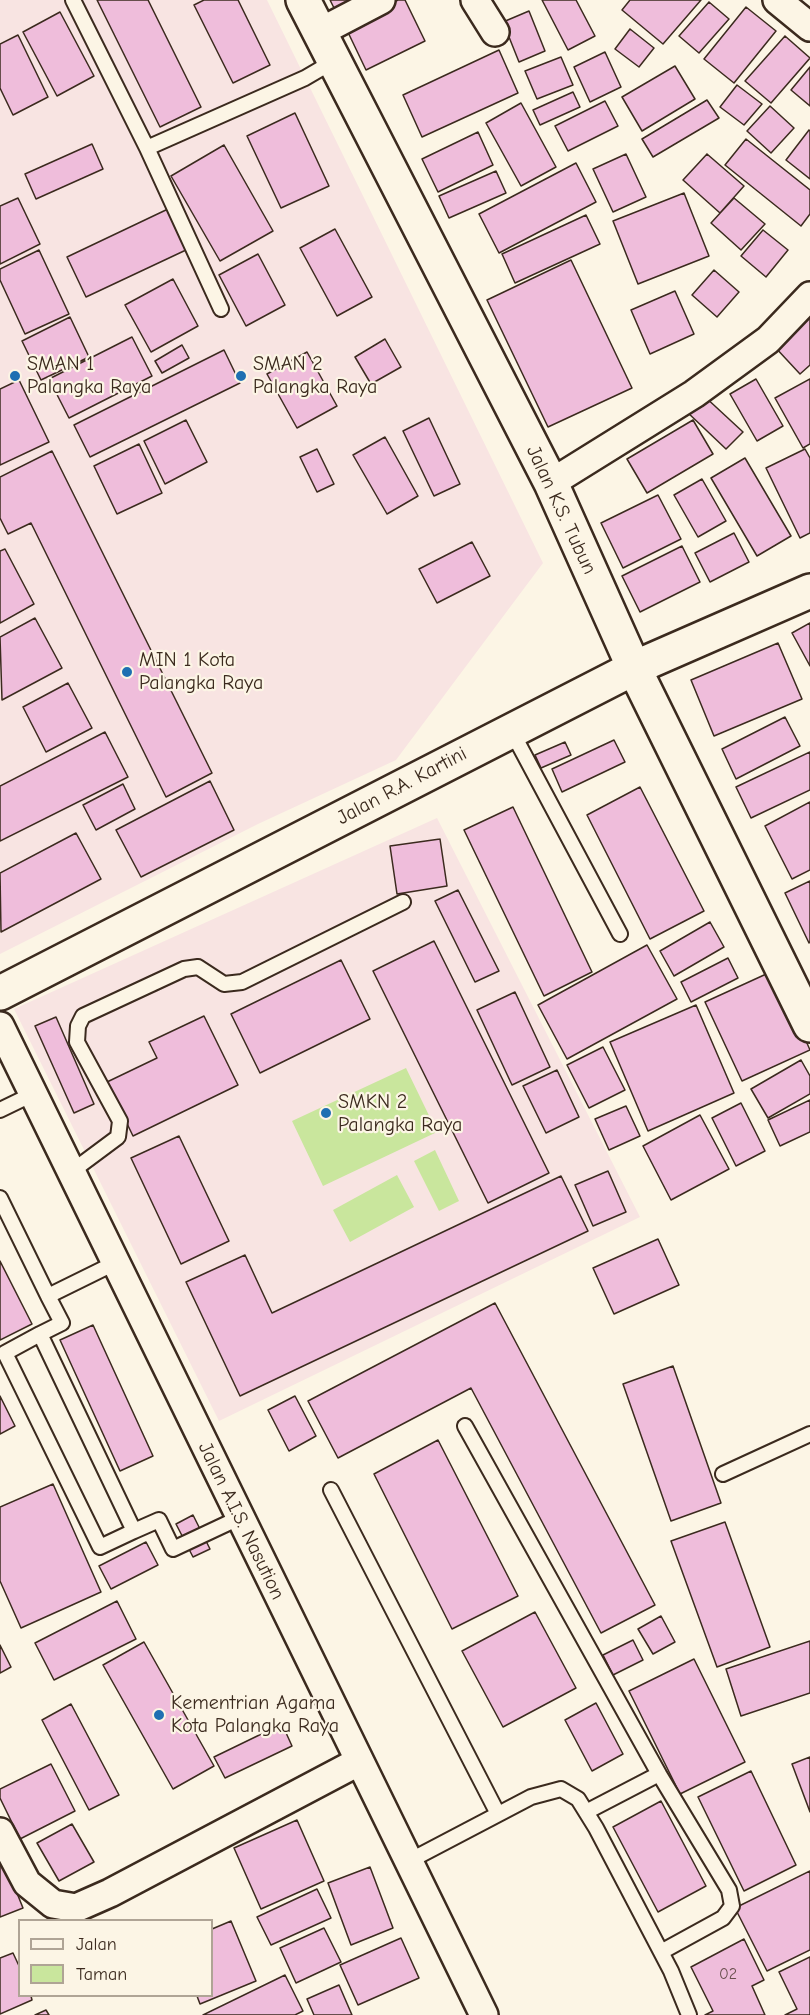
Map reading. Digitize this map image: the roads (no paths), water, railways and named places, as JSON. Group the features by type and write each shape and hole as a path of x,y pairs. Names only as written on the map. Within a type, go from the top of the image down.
{"street":[{"name":"Jalan K.S. Tubun","path":"303,0 551,483 634,668 810,1025"},
{"path":"318,33 381,0"},
{"path":"475,0 495,32"},
{"path":"777,0 810,27"},
{"path":"551,483 694,394 768,340 810,296"},
{"name":"Jalan R.A. Kartini","path":"0,993 166,910 511,729 634,668 810,591"},
{"name":"Jalan A.I.S. Nasution","path":"0,1026 358,1762 484,2015"},
{"path":"0,1832 27,1883 53,1904 76,1908 110,1893 358,1762"}],"lane":[{"path":"73,0 147,148 222,309"},
{"path":"147,148 305,78 334,61"},
{"path":"511,729 620,934"},
{"path":"71,1172 118,1137 120,1122 77,1042 78,1026 83,1017 184,969 198,967 224,984 242,982 403,902"},
{"path":"0,1110 33,1094"},
{"path":"0,1198 62,1323 3,1354 100,1547 159,1520 173,1549 239,1518"},
{"path":"48,1296 115,1263"},
{"path":"40,1334 134,1531"},
{"path":"465,1426 659,1774 729,1890 732,1906 723,1918 661,1952"},
{"path":"723,1474 810,1434"},
{"path":"331,1490 498,1814"},
{"path":"586,1812 659,1774"},
{"path":"409,1861 531,1797 561,1789 578,1799 586,1812 661,1952 689,2015"}],"place":[{"name":"SMAN 1 Palangka Raya","path":"15,376"},
{"name":"SMAN 2 Palangka Raya","path":"241,376"},
{"name":"MIN 1 Kota Palangka Raya","path":"127,672"},
{"name":"SMKN 2 Palangka Raya","path":"326,1113"},
{"name":"Kementrian Agama Kota Palangka Raya","path":"159,1715"}]}
